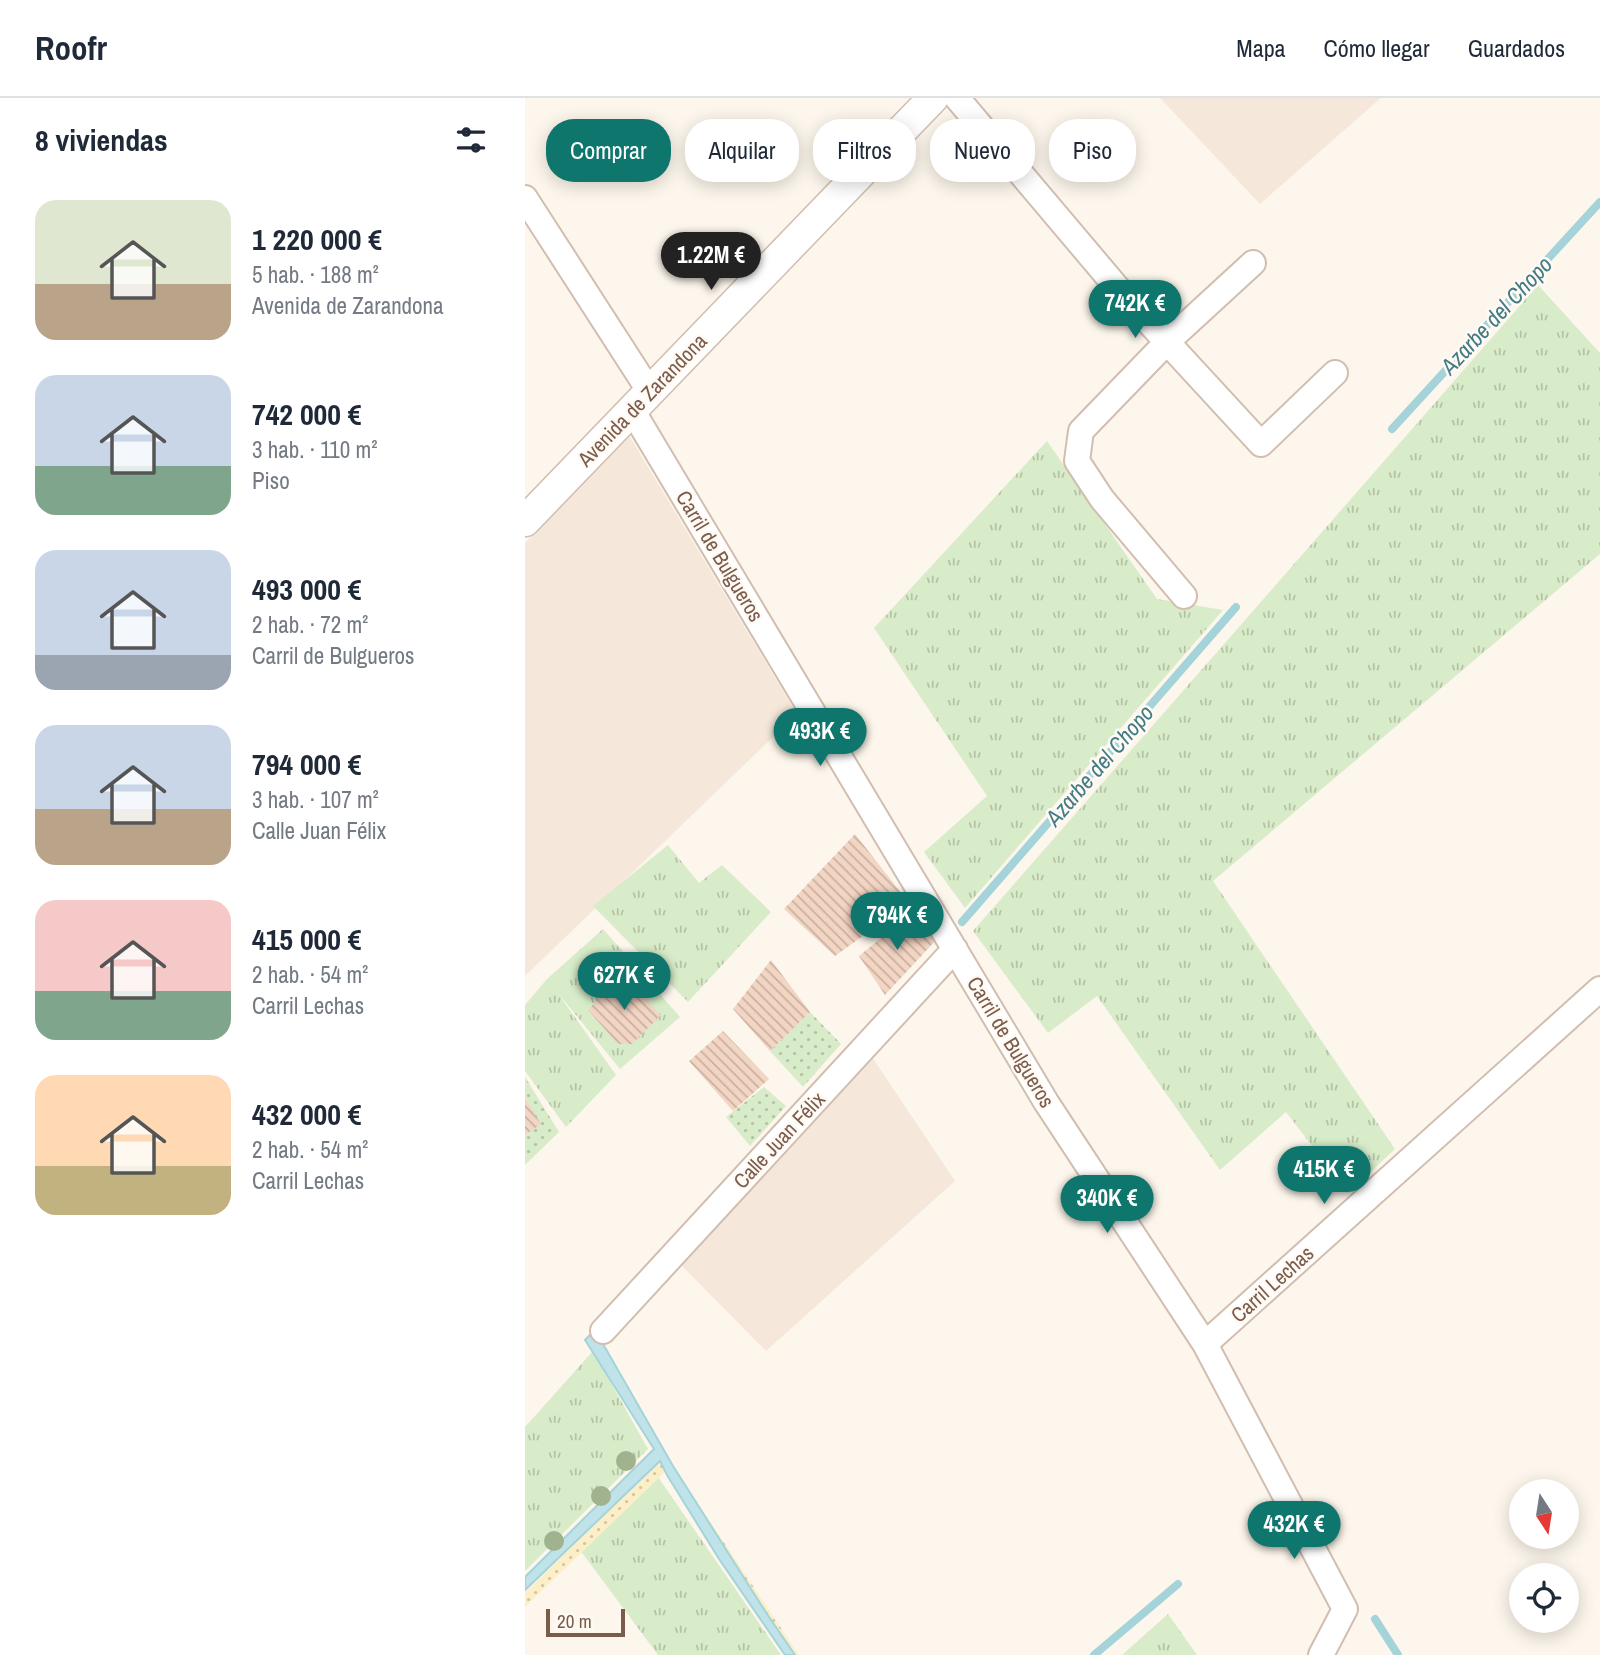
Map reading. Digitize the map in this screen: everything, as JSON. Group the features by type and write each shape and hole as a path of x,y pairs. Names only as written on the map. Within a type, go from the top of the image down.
{"street":[{"name":"Avenida de Zarandona","path":"525,521 933,98"},
{"path":"957,98 1120,291 1261,444 1335,373"},
{"name":"Carril de Bulgueros","path":"525,198 955,949 1046,1102 1205,1344"},
{"path":"1184,596 1102,499 1077,461 1081,431 1167,342 1253,263"},
{"name":"Calle Juan Félix","path":"603,1331 955,949"},
{"name":"Carril Lechas","path":"1205,1344 1600,989"},
{"path":"1205,1344 1345,1609 1321,1655"}],"shaded area":[{"path":"1160,98 1381,98 1260,204"},
{"path":"628,434 797,714 525,976 525,543"},
{"path":"870,1054 955,1181 766,1351 680,1264"}],"green space":[{"path":"1538,285 1600,353 1600,554 1213,881 1395,1149 1348,1193 1286,1112 1220,1170 1097,996 1048,1033 973,931"},
{"path":"1047,441 1157,599 1223,610 965,908 924,852 987,796 874,628"},
{"path":"668,845 699,883 722,865 771,912 688,1002 593,906"},
{"path":"603,929 680,1017 620,1069 557,992 616,1075 566,1127 525,1071 525,1005 547,979"},
{"path":"810,1012 841,1044 803,1087 770,1051"},
{"path":"525,1077 559,1132 525,1165"},
{"path":"764,1087 786,1106 750,1146 726,1117"},
{"path":"593,1351 648,1449 525,1571 525,1427"},
{"path":"658,1477 781,1655 658,1655 580,1550"},
{"path":"1168,1614 1197,1655 1122,1655"}],"sand":[{"path":"659,1461 665,1471 673,1466 799,1655 791,1655 665,1472 525,1607 525,1593"}],"water":[{"path":"595,1330 673,1466 795,1655 785,1655 719,1559 660,1461 525,1590 525,1577 654,1449 585,1340"}],"building":[{"path":"855,834 909,903 835,956 784,909"},
{"path":"914,911 936,940 885,995 859,956"},
{"path":"771,960 810,1012 770,1051 733,1009"},
{"path":"621,974 661,1015 632,1044 618,1044 588,1010"},
{"path":"723,1031 769,1079 733,1111 689,1061"},
{"path":"525,1098 541,1124 525,1135"}],"waterway":[{"name":"Azarbe del Chopo","path":"1392,429 1600,202"},
{"name":"Azarbe del Chopo","path":"962,922 1236,607"},
{"path":"1094,1655 1178,1584"},
{"path":"1375,1619 1398,1655"}]}
